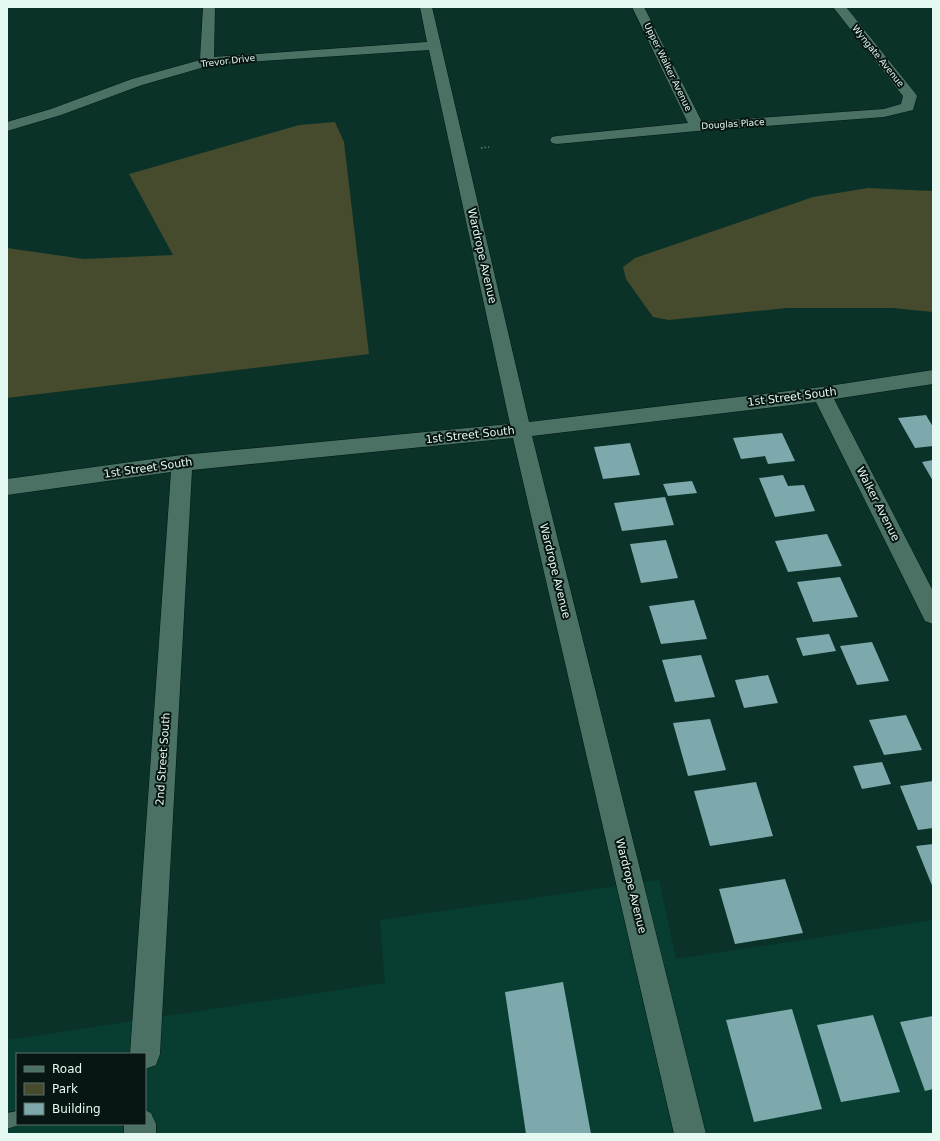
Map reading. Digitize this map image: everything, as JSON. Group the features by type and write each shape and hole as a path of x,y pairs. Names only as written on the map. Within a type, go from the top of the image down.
{"street":[{"path":"207,62 209,7"},
{"name":"Wardrope Avenue","path":"426,7 521,430 690,1134"},
{"name":"Upper Walker Avenue","path":"638,7 697,127"},
{"name":"Wyngate Avenue","path":"839,7 910,96 908,106"},
{"name":"Trevor Drive","path":"7,127 56,112 137,82 207,62 434,46"},
{"name":"Douglas Place","path":"557,140 697,127 884,113 908,106"},
{"name":"1st Street South","path":"7,488 182,463 521,430 822,394 933,378"},
{"name":"Walker Avenue","path":"822,394 933,614"},
{"name":"2nd Street South","path":"145,1053 182,463"}],"shaded area":[{"path":"659,880 676,959 933,920 933,1134 7,1134 7,1040 385,983 380,920"}],"green space":[{"path":"335,122 344,142 369,354 7,398 7,248 84,259 173,255 129,174 299,125"},
{"path":"868,188 933,191 933,312 893,308 787,308 669,320 653,317 626,279 623,267 635,258 813,197"}],"building":[{"path":"926,415 933,427 933,446 915,448 898,418"},
{"path":"782,433 795,461 768,464 765,456 741,459 733,438"},
{"path":"630,443 640,475 603,479 594,447"},
{"path":"933,460 933,481 922,462"},
{"path":"783,475 788,486 804,485 815,511 775,517 759,478"},
{"path":"692,481 697,493 668,496 663,484"},
{"path":"665,497 674,525 622,531 614,503"},
{"path":"827,534 842,566 788,572 775,541"},
{"path":"666,540 678,578 641,583 630,544"},
{"path":"840,577 858,617 813,622 797,582"},
{"path":"694,600 707,639 661,644 649,606"},
{"path":"829,634 836,651 803,656 796,638"},
{"path":"872,642 889,681 857,685 840,646"},
{"path":"701,655 715,697 675,702 662,660"},
{"path":"768,675 778,703 744,708 735,680"},
{"path":"906,715 922,750 884,755 869,720"},
{"path":"710,719 726,770 688,776 673,723"},
{"path":"882,762 891,784 862,789 853,766"},
{"path":"933,781 933,828 918,830 900,786"},
{"path":"756,782 773,836 710,846 694,791"},
{"path":"933,844 933,888 916,846"},
{"path":"785,879 803,933 735,944 719,889"},
{"path":"563,982 591,1134 526,1134 505,992"},
{"path":"792,1009 822,1109 754,1122 726,1020"},
{"path":"873,1015 900,1092 841,1102 817,1025"},
{"path":"933,1016 933,1089 925,1091 900,1022"}]}
